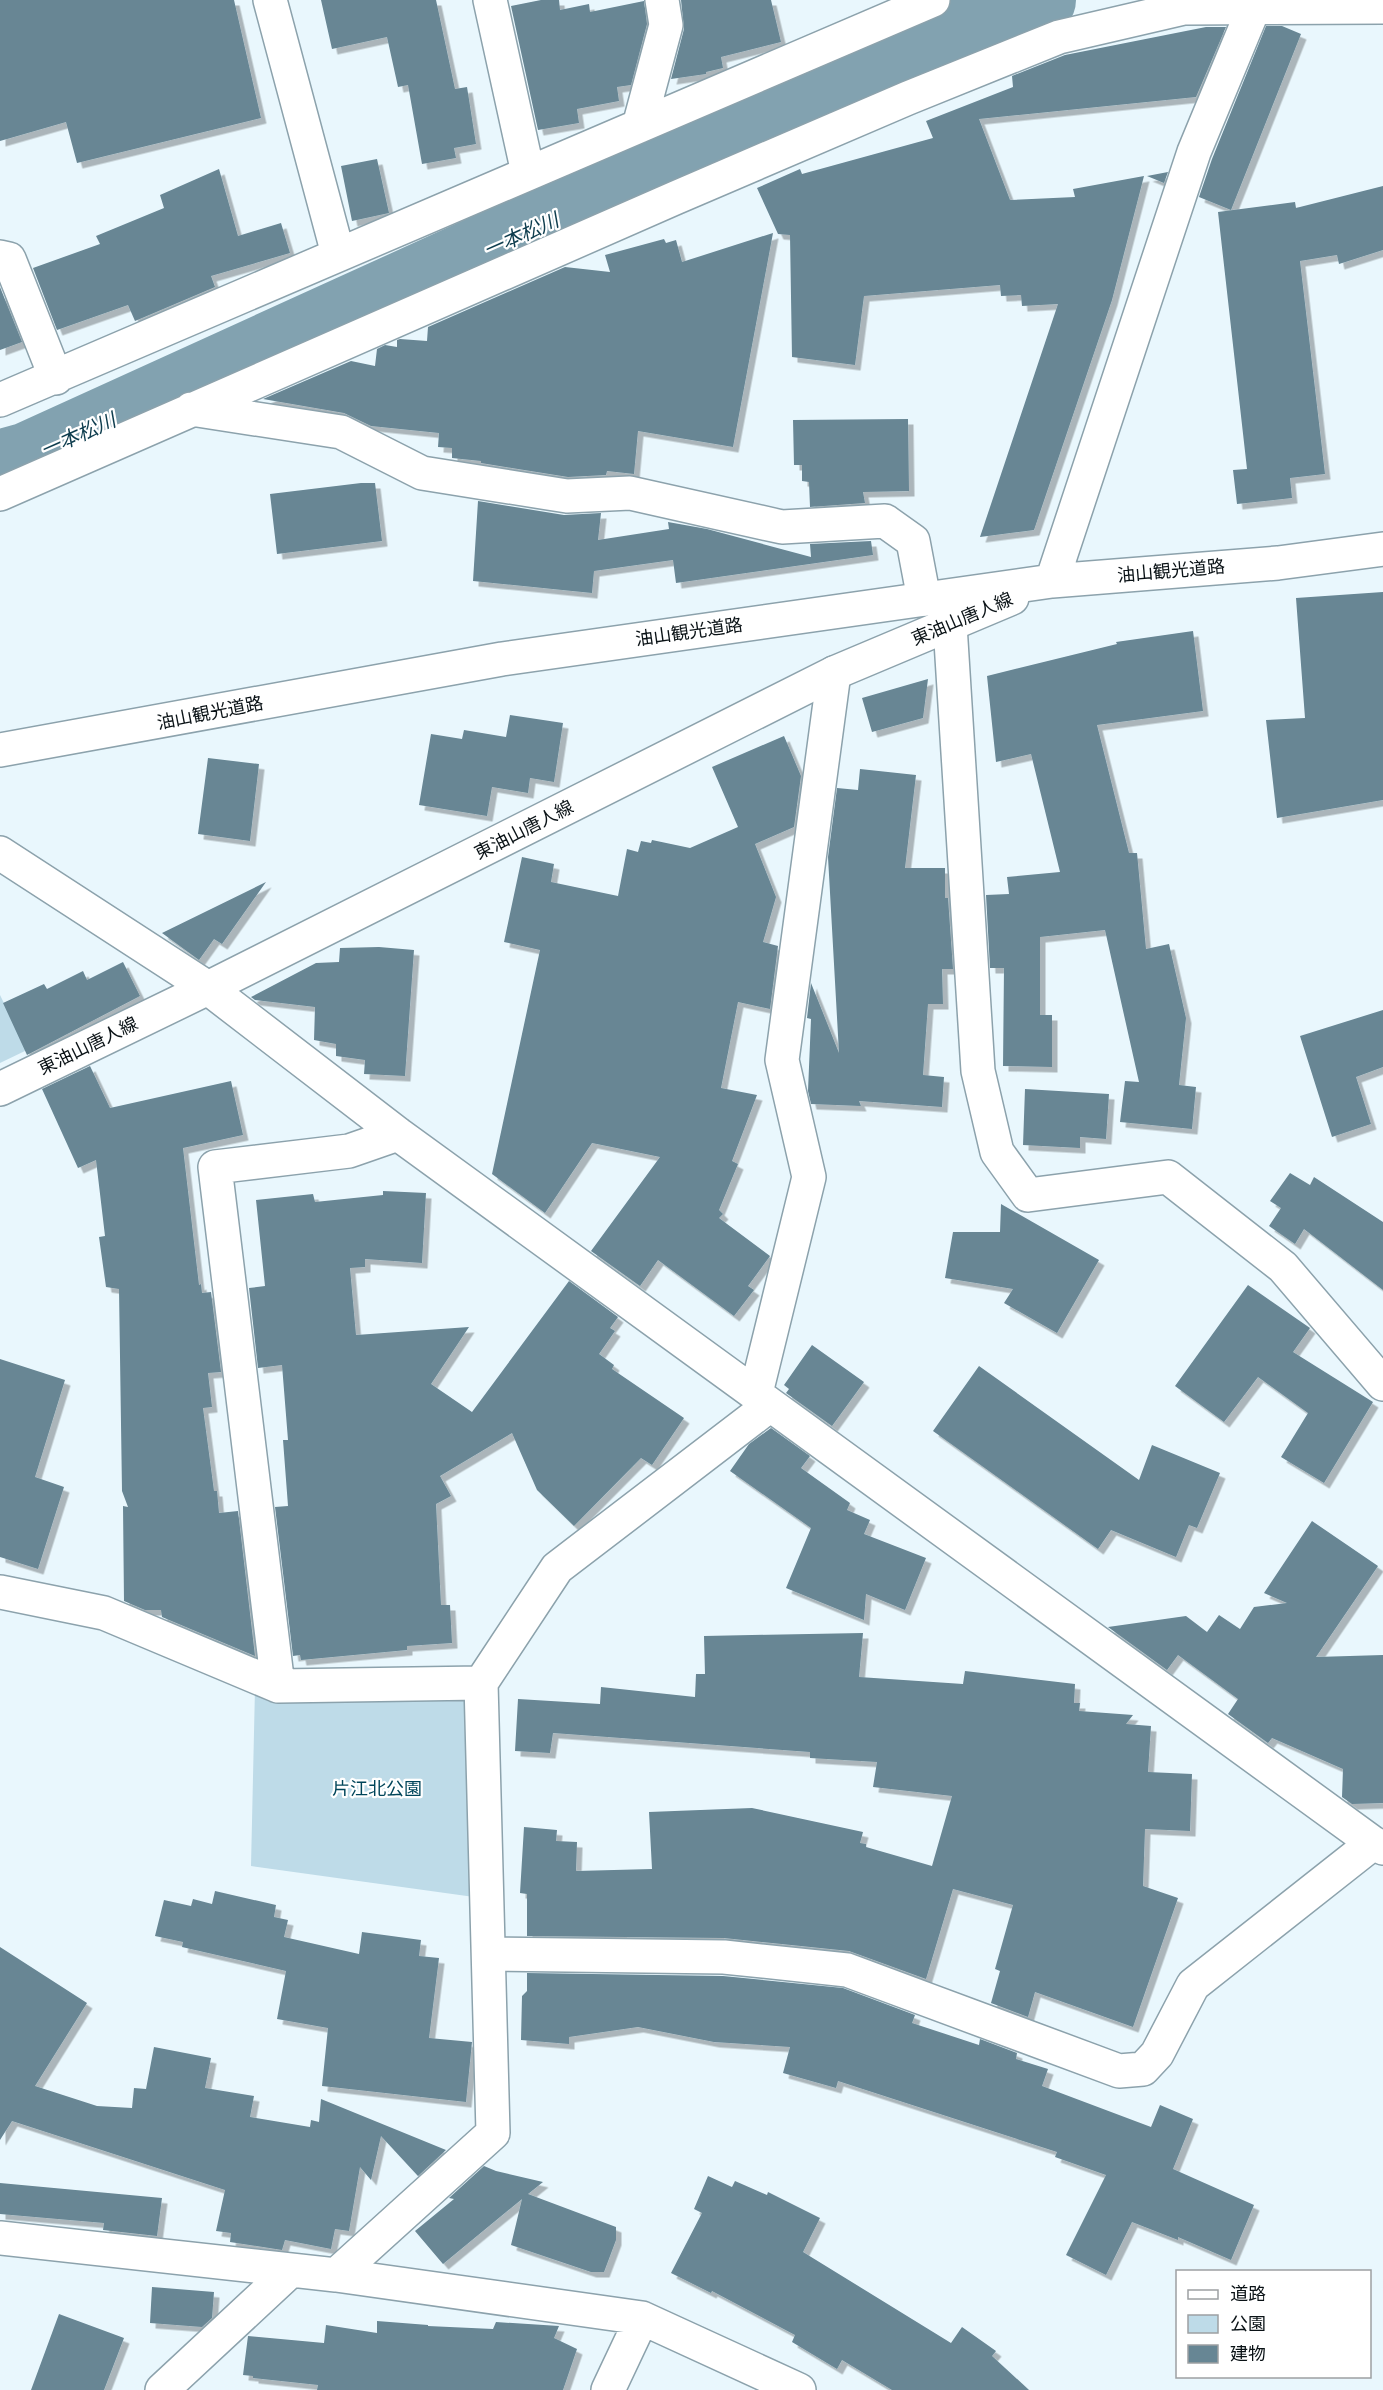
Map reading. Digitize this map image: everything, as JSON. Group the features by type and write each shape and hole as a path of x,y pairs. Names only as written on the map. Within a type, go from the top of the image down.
{"street":[{"path":"270,0 338,254"},
{"path":"490,0 528,173"},
{"path":"639,126 666,25 662,0"},
{"path":"0,400 56,378 338,254 639,126 881,11 933,0"},
{"path":"1052,581 1194,152 1255,4"},
{"path":"0,494 664,202 908,98 1059,37 1184,8 1255,4 1383,7"},
{"path":"0,257 9,259 56,378"},
{"path":"191,409 341,432 422,473 567,496 630,493 782,527 885,521 913,541 924,599"},
{"name":"油山観光道路","path":"0,750 502,659 1052,581 1278,563 1383,549"},
{"name":"東油山唐人線","path":"0,1089 208,988 834,674 1052,581"},
{"path":"950,625 978,1071 997,1152 1028,1195 1168,1177 1282,1267 1383,1384"},
{"path":"336,2275 493,2133 481,1683 557,1568 763,1399 809,1177 782,1060 834,674"},
{"path":"0,853 208,988 398,1134 1378,1845 1193,1986 1157,2054 1143,2069 1119,2071 847,1970 724,1957 489,1954"},
{"path":"278,1686 215,1167 349,1151 398,1134"},
{"path":"0,1592 104,1613 278,1686 481,1683"},
{"path":"0,2238 336,2275 642,2318 799,2390"},
{"path":"162,2390 291,2271"},
{"path":"608,2390 642,2318"}],"green space":[{"path":"0,995 27,1050 0,1063"},
{"name":"片江北公園","path":"255,1688 472,1699 474,1897 251,1866"}],"building":[{"path":"0,0 234,0 261,118 77,163 66,122 0,141"},
{"path":"321,0 436,0 455,89 467,87 476,144 454,148 456,158 422,164 408,85 398,87 387,37 332,49"},
{"path":"541,0 559,0 560,10 589,4 590,12 644,1 647,24 631,85 617,87 619,101 577,109 579,123 538,130 511,6"},
{"path":"681,0 771,0 781,42 721,57 723,68 706,72 706,74 671,79 684,29"},
{"path":"1266,26 1282,26 1301,34 1231,210 1199,197"},
{"path":"1206,27 1226,27 1196,97 979,119 1010,200 1075,197 1073,189 1144,176 1112,300 1034,530 980,537 1058,304 1022,306 1021,295 1001,296 1000,285 864,296 855,365 792,357 790,235 778,234 757,188 800,169 802,174 933,138 926,121 1013,87 1012,76 1065,55"},
{"path":"377,159 389,213 352,221 341,166"},
{"path":"219,169 238,236 281,223 290,253 211,276 215,287 135,321 128,305 57,330 33,268 100,244 96,236 164,208 160,195"},
{"path":"1168,172 1164,183 1147,176"},
{"path":"1383,186 1383,250 1339,264 1337,255 1300,261 1325,474 1290,478 1292,498 1237,504 1233,470 1247,469 1218,212 1295,202 1296,208"},
{"path":"773,233 733,447 638,431 634,474 607,471 606,475 568,477 452,458 452,448 438,447 439,433 371,426 344,413 263,399 351,361 375,366 377,349 385,345 397,347 397,340 400,339 427,341 428,327 565,267 610,272 605,255 664,239 666,243 676,240 682,262"},
{"path":"0,287 22,342 0,350"},
{"path":"908,419 909,491 863,492 865,503 810,507 809,482 802,481 802,465 794,465 793,420"},
{"path":"375,483 382,541 277,554 270,494"},
{"path":"478,501 564,515 601,513 598,540 669,529 668,522 707,529 811,557 810,544 871,541 873,555 676,583 673,560 594,571 592,593 473,581"},
{"path":"1383,592 1383,800 1277,818 1266,720 1305,718 1296,598"},
{"path":"1193,631 1203,711 1097,725 1129,853 1137,853 1146,949 1169,944 1186,1018 1179,1085 1196,1087 1192,1129 1120,1122 1125,1081 1139,1082 1105,930 1040,937 1040,1015 1052,1015 1052,1067 1003,1066 1004,968 990,968 986,895 1009,894 1007,877 1060,872 1031,754 996,762 987,676 1117,644 1116,642"},
{"path":"928,679 923,718 872,732 862,698"},
{"path":"510,715 563,723 554,782 530,778 528,793 492,787 487,816 419,805 431,734 462,739 464,730 506,737"},
{"path":"784,736 801,776 794,827 755,844 776,897 763,942 778,946 770,1009 738,1002 721,1088 757,1095 732,1161 738,1164 719,1210 723,1214 719,1218 770,1256 748,1286 754,1290 734,1316 658,1260 640,1286 591,1251 660,1157 592,1143 545,1213 492,1174 540,950 504,942 522,857 554,864 551,882 618,896 627,849 638,852 641,841 651,843 652,840 690,848 738,827 712,767"},
{"path":"208,758 259,764 250,841 198,834"},
{"path":"860,769 916,775 905,868 945,868 945,898 948,898 953,969 942,969 943,1004 928,1004 923,1075 944,1077 942,1107 859,1101 861,1106 811,1104 808,1091 811,1019 807,1018 811,983 839,1053 828,857 837,788 858,790"},
{"path":"266,882 222,944 214,939 199,960 162,933"},
{"path":"379,947 414,950 405,1076 364,1074 365,1060 336,1056 336,1044 314,1040 315,1007 255,1000 251,997 316,963 339,962 340,948"},
{"path":"123,962 140,996 27,1055 3,1003 44,984 47,989 83,971 87,980"},
{"path":"1383,1010 1383,1067 1356,1077 1371,1124 1332,1137 1300,1036"},
{"path":"90,1066 110,1108 231,1081 243,1135 183,1148 199,1285 201,1284 202,1293 211,1292 221,1372 208,1373 212,1407 203,1408 214,1491 217,1491 219,1513 238,1511 255,1656 162,1617 161,1610 145,1610 124,1601 123,1506 128,1507 122,1491 119,1289 106,1287 99,1237 105,1236 96,1160 78,1168 42,1089"},
{"path":"1025,1089 1109,1094 1106,1139 1080,1137 1080,1148 1023,1145"},
{"path":"1290,1173 1310,1185 1314,1177 1383,1222 1383,1290 1304,1229 1295,1244 1269,1226 1281,1208 1270,1201"},
{"path":"383,1191 426,1193 422,1263 365,1259 365,1267 350,1268 356,1335 469,1327 431,1384 472,1412 569,1281 618,1317 610,1328 615,1331 599,1354 614,1365 612,1369 684,1418 652,1465 641,1458 574,1526 537,1490 512,1433 440,1476 451,1496 436,1504 441,1605 450,1605 452,1643 407,1646 407,1650 301,1660 300,1655 293,1656 275,1507 288,1506 283,1440 288,1440 282,1365 258,1368 249,1288 265,1286 256,1200 313,1194 315,1202 383,1195"},
{"path":"1001,1204 1099,1260 1057,1333 1004,1303 1013,1289 945,1278 953,1232 1000,1232"},
{"path":"1248,1285 1310,1328 1293,1352 1373,1402 1324,1483 1281,1457 1308,1413 1258,1377 1224,1422 1175,1386"},
{"path":"812,1345 864,1382 832,1426 786,1393 789,1389 784,1385"},
{"path":"0,1359 65,1380 35,1477 64,1487 38,1569 0,1557"},
{"path":"979,1366 1139,1480 1152,1445 1220,1473 1197,1528 1189,1525 1176,1557 1111,1530 1098,1549 933,1431"},
{"path":"771,1428 810,1456 801,1468 850,1503 847,1510 870,1520 864,1534 926,1558 905,1610 866,1594 864,1620 786,1588 811,1528 730,1471 749,1444"},
{"path":"1312,1521 1378,1566 1316,1657 1383,1655 1383,1803 1352,1804 1342,1797 1343,1769 1272,1738 1268,1743 1228,1714 1238,1699 1178,1655 1167,1670 1108,1627 1186,1616 1207,1632 1219,1615 1240,1629 1254,1607 1287,1603 1264,1593"},
{"path":"863,1633 859,1677 963,1684 965,1671 1075,1684 1074,1703 1080,1703 1079,1711 1133,1715 1126,1724 1151,1726 1148,1772 1192,1774 1190,1831 1145,1829 1143,1886 1178,1898 1133,2027 1035,1992 1028,2017 991,2003 1000,1971 995,1969 1013,1905 953,1889 926,1979 849,1951 724,1938 527,1936 527,1894 520,1893 524,1827 557,1830 556,1841 577,1842 576,1871 652,1869 649,1812 752,1808 863,1832 860,1843 866,1844 866,1847 932,1866 952,1796 873,1787 877,1762 810,1758 810,1752 553,1733 550,1753 515,1751 518,1699 600,1704 601,1687 695,1697 696,1674 705,1674 704,1636"},
{"path":"215,1891 276,1905 274,1917 288,1920 284,1937 359,1954 362,1932 421,1940 419,1956 439,1958 429,2038 472,2042 466,2102 322,2086 328,2028 277,2019 286,1971 182,1947 183,1942 155,1936 164,1900 191,1906 193,1899 212,1904"},
{"path":"0,1947 87,2003 35,2086 97,2106 132,2108 134,2088 146,2089 154,2047 211,2058 205,2088 254,2096 250,2117 310,2127 311,2120 319,2122 321,2099 446,2150 418,2176 381,2136 371,2180 360,2167 349,2231 335,2229 331,2249 285,2240 282,2250 230,2242 231,2233 216,2231 225,2190 12,2121 0,2140"},
{"path":"527,1973 723,1976 843,1988 915,2015 912,2023 979,2045 980,2039 1017,2053 1016,2059 1048,2069 1042,2086 1151,2127 1160,2105 1193,2119 1173,2169 1254,2205 1231,2260 1178,2237 1178,2240 1132,2222 1106,2275 1066,2255 1106,2175 1055,2157 1057,2152 838,2081 836,2088 783,2073 790,2047 714,2042 638,2027 569,2037 569,2044 521,2040 522,1996 527,1991"},
{"path":"484,2166 543,2182 528,2194 616,2227 616,2240 604,2272 591,2272 511,2245 522,2199 443,2264 415,2231 454,2199 449,2198"},
{"path":"708,2176 732,2187 735,2181 767,2195 768,2192 820,2218 803,2252 951,2343 962,2327 996,2351 992,2356 1029,2390 892,2390 842,2360 837,2369 792,2342 795,2335 712,2291 711,2293 671,2273 702,2213 694,2209"},
{"path":"0,2183 162,2198 157,2236 103,2230 104,2223 0,2214"},
{"path":"152,2287 214,2292 212,2318 202,2327 150,2323"},
{"path":"59,2314 124,2338 104,2390 31,2390"},
{"path":"377,2321 493,2329 496,2322 559,2326 554,2338 577,2349 563,2390 317,2390 318,2385 243,2375 248,2336 324,2343 326,2325 377,2333"}],"waterway":[{"name":"一本松川","path":"0,466 28,458 907,58 1040,0"}]}
